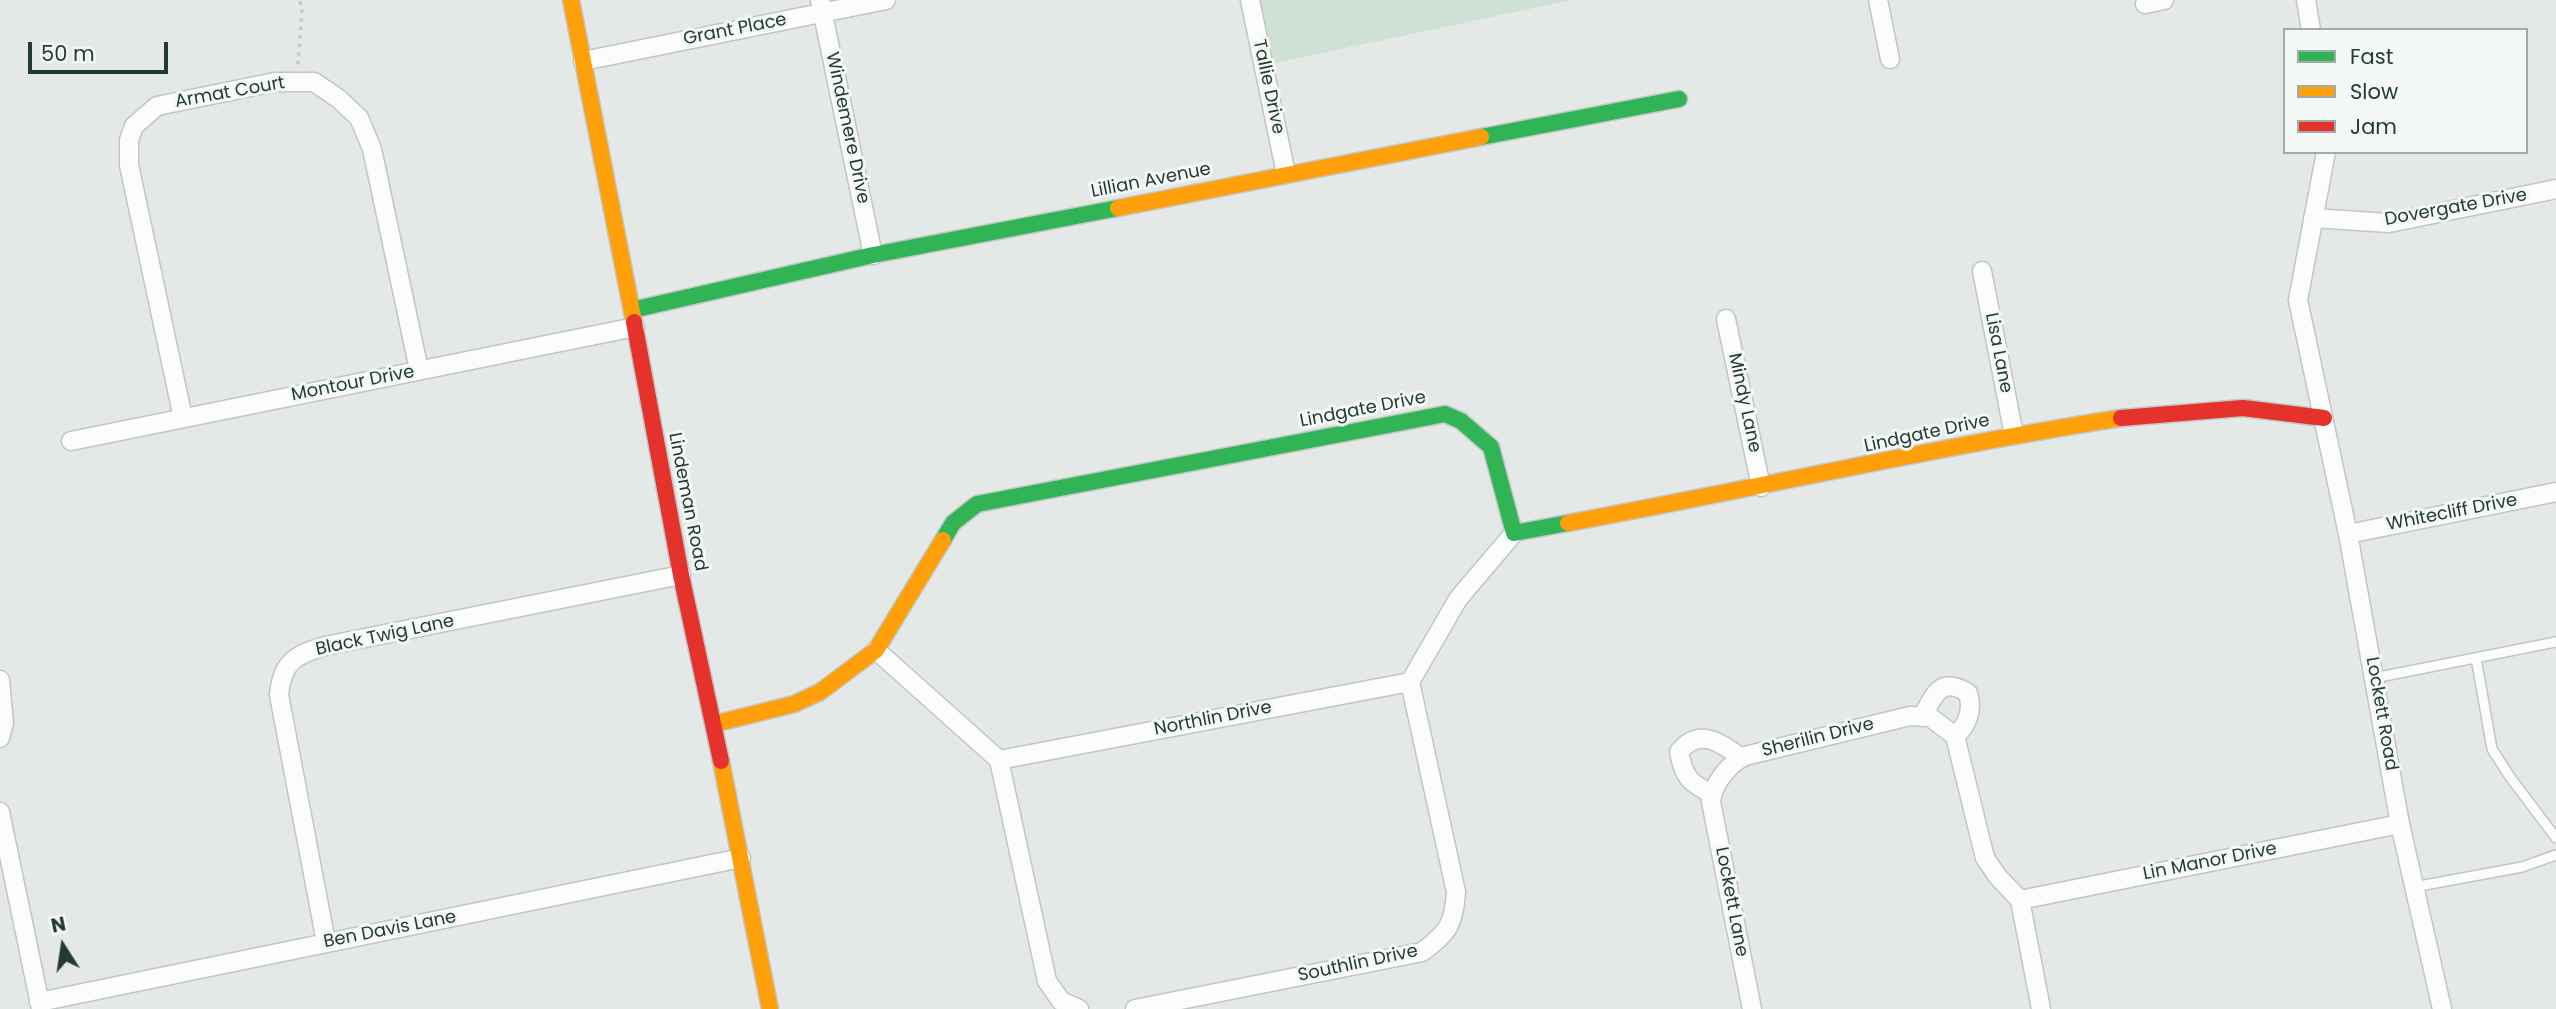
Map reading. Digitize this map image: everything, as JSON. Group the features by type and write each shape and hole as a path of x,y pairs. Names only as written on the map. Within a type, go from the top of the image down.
{"street":[{"name":"Lindeman Road","path":"571,0 634,318 681,575 714,724 770,1009"},
{"name":"Grant Place","path":"583,61 821,6 887,0"},
{"name":"Tallie Drive","path":"1250,0 1286,174"},
{"path":"1878,0 1890,59"},
{"path":"2145,4 2164,0"},
{"path":"2306,0 2311,28"},
{"name":"Windemere Drive","path":"821,6 873,255"},
{"name":"Armat Court","path":"183,418 129,165 129,140 134,126 157,106 275,82 314,82 339,99 359,118 372,149 419,370"},
{"name":"Lillian Avenue","path":"634,318 873,255 1679,99"},
{"name":"Lockett Road","path":"2326,154 2298,300 2348,534 2400,824 2442,1009"},
{"name":"Dovergate Drive","path":"2313,218 2389,223 2556,189"},
{"name":"Lisa Lane","path":"1982,271 2014,435"},
{"name":"Montour Drive","path":"71,441 419,370 634,318"},
{"name":"Mindy Lane","path":"1726,319 1761,487"},
{"name":"Lindgate Drive","path":"714,724 794,704 820,692 876,650 953,523 977,504 1445,414 1461,421 1491,447 1514,533 1761,487 2014,435 2130,417 2243,408 2324,418"},
{"name":"Whitecliff Drive","path":"2348,534 2556,492"},
{"path":"1410,682 1458,600 1514,533"},
{"name":"Black Twig Lane","path":"326,942 279,695 281,678 289,664 301,655 325,646 681,575"},
{"path":"876,650 999,761 1047,981 1061,1001 1079,1009"},
{"path":"0,680 4,723 0,738"},
{"name":"Northlin Drive","path":"999,761 1410,682"},
{"name":"Southlin Drive","path":"1135,1009 1422,952 1443,937 1454,917 1456,892 1410,682"},
{"path":"1955,736 1963,729 1972,705 1968,694 1957,687 1945,686 1936,692 1922,717 1930,717 1955,736 1985,858 1998,877 2020,900 2041,1009"},
{"name":"Sherilin Drive","path":"1712,794 1721,776 1741,758 1910,716 1922,717"},
{"path":"1712,794 1691,784 1682,767 1679,752 1686,743 1699,738 1713,741 1741,758"},
{"name":"Lockett Lane","path":"1712,794 1711,802 1752,1009"},
{"path":"0,812 40,1005"},
{"name":"Lin Manor Drive","path":"2020,900 2400,824"},
{"name":"Ben Davis Lane","path":"40,1005 326,942 740,859"}],"lane":[{"path":"2374,678 2556,642"},
{"path":"2476,658 2492,749 2556,838"},
{"path":"2414,887 2522,867 2556,855"}],"path":[{"path":"296,82 302,12 300,0"}],"green space":[{"path":"1257,0 1572,0 1270,64"}],"traffic: fast":[{"path":"1481,137 1679,99"},
{"path":"632,310 873,255 1118,208"},
{"path":"943,540 953,523 977,504 1445,414 1461,421 1491,447 1514,533 1568,523"}],"traffic: slow":[{"path":"571,0 634,322"},
{"path":"1118,208 1481,137"},
{"path":"1568,523 1982,442 2121,418"},
{"path":"714,724 794,704 820,692 876,650 943,540"},
{"path":"721,761 770,1009"}],"traffic: jam":[{"path":"634,322 681,575 721,761"},
{"path":"2121,418 2243,408 2324,418"}]}
